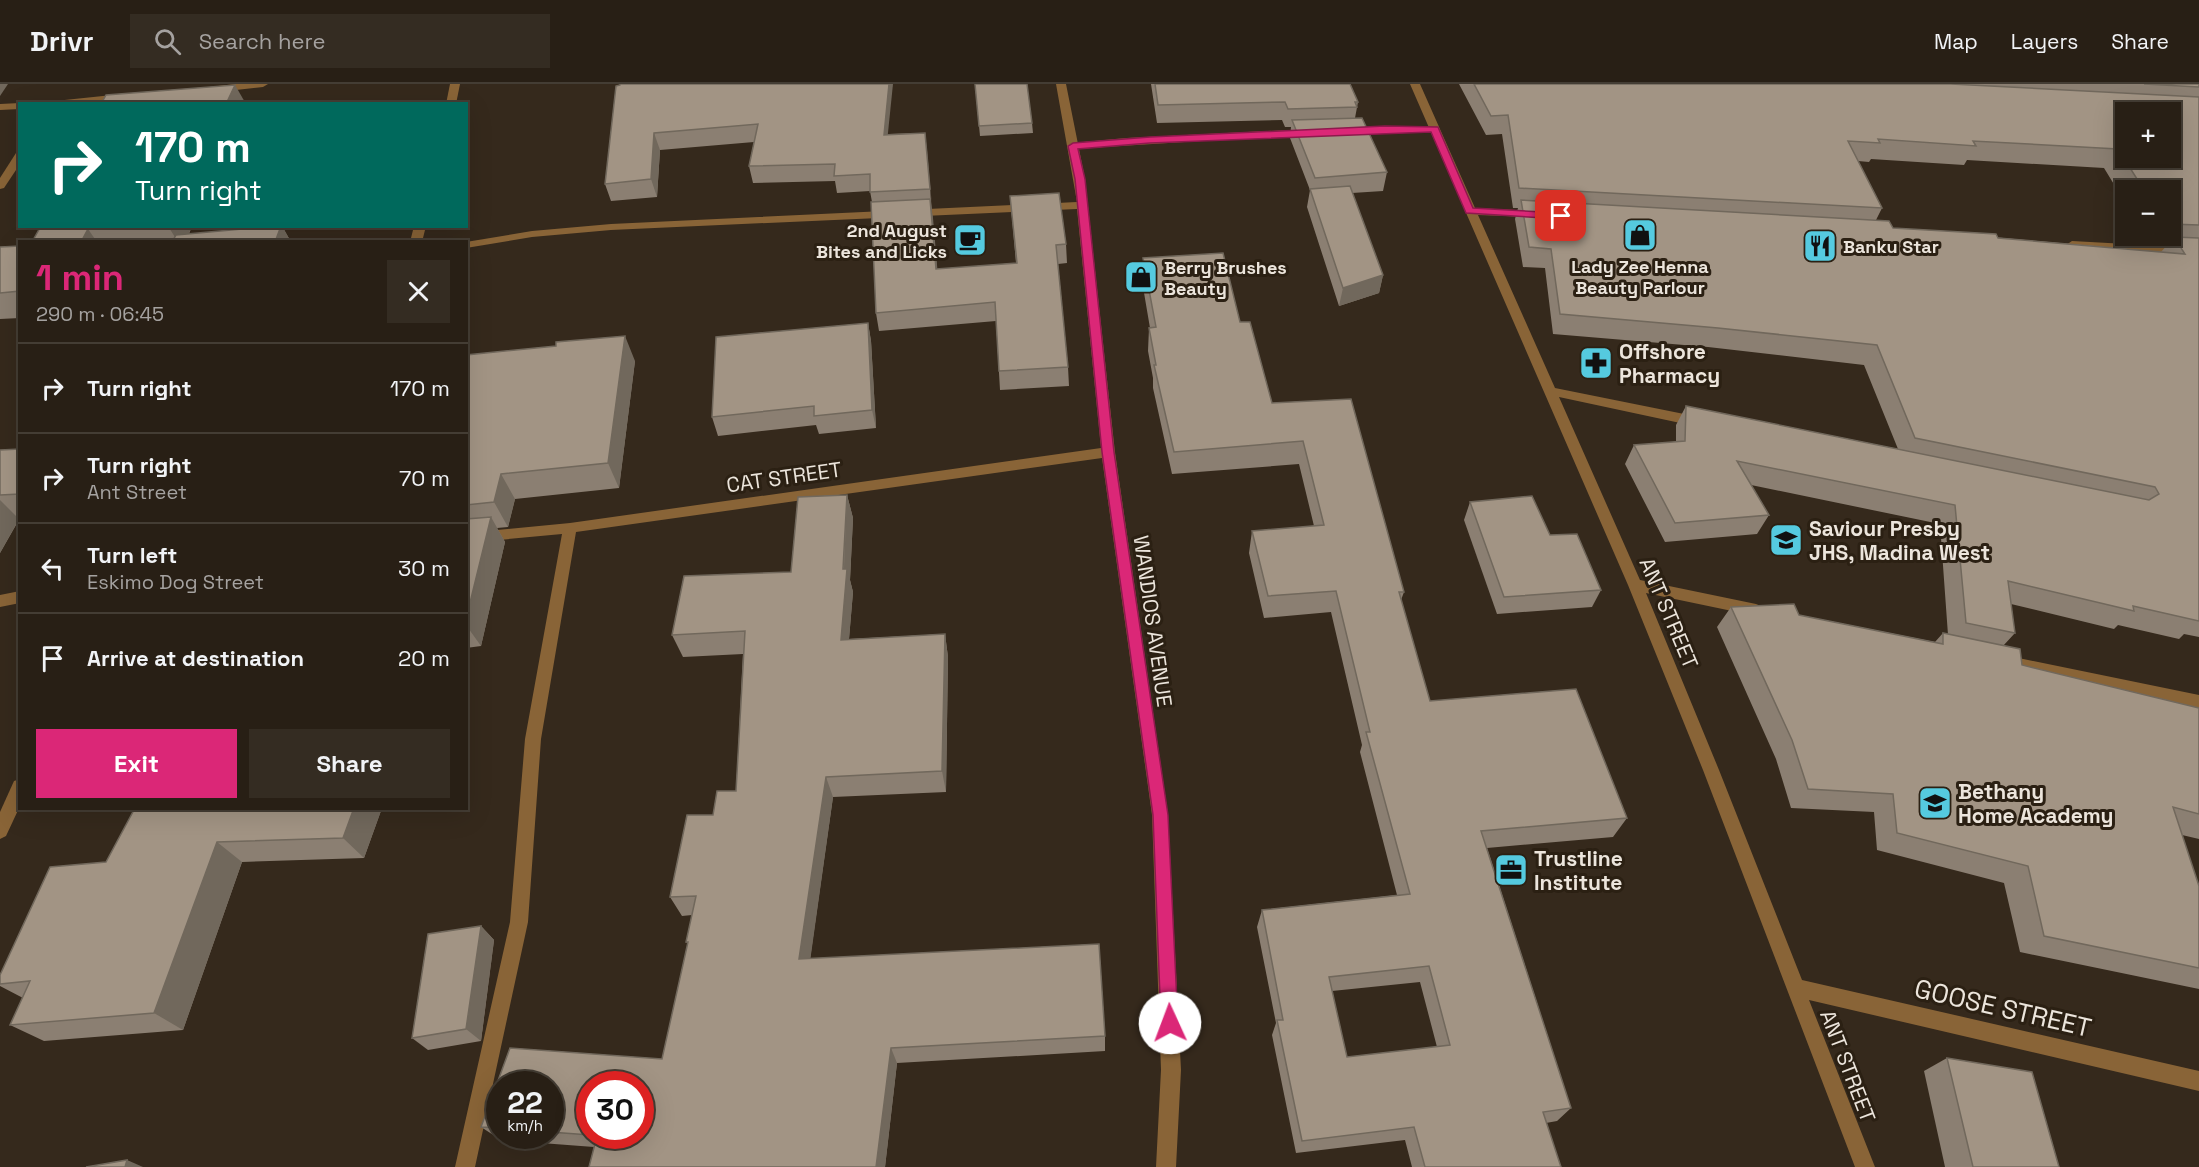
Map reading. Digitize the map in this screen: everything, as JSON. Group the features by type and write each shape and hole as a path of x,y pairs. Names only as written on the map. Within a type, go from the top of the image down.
{"street":[{"path":"202,90 263,84"},
{"path":"450,102 455,84"},
{"name":"WANDIOS AVENUE","path":"1061,84 1082,205 1108,452 1160,815 1171,1070 1167,1167"},
{"name":"ANT STREET","path":"1415,84 1635,585 1865,1167"},
{"path":"75,102 134,96"},
{"path":"0,107 18,106"},
{"path":"1338,131 1435,129"},
{"path":"1073,146 1126,141 1326,132"},
{"path":"0,186 18,158"},
{"path":"468,245 532,234 611,227 1082,205"},
{"path":"1470,211 1552,215"},
{"path":"2057,244 2199,252"},
{"path":"1549,391 1712,425"},
{"name":"CAT STREET","path":"468,538 570,528 1108,452"},
{"path":"465,1167 519,922 533,739 570,528"},
{"path":"1635,585 1776,614"},
{"path":"0,601 18,597"},
{"path":"1999,660 2199,702"},
{"path":"0,831 18,790"},
{"name":"GOOSE STREET","path":"1796,988 2199,1081"}],"building":[{"path":"620,84 889,84 884,135 925,133 930,189 870,192 870,174 834,176 835,164 749,166 758,124 654,133 651,179 605,184 616,86"},
{"path":"975,84 1027,84 1032,123 979,126"},
{"path":"1155,84 1350,84 1358,102 1355,102 1357,107 1288,109 1285,102 1158,105"},
{"path":"1474,84 1951,84 2199,97 2199,225 2181,224 2181,180 2138,180 2130,168 2181,168 2181,102 2115,102 2115,149 1973,141 1976,146 1878,139 1880,143 1848,141 1882,208 1519,188 1508,115 1491,116"},
{"path":"2144,84 2199,84 2199,87"},
{"path":"235,85 227,102 102,102 106,95"},
{"path":"1362,118 1387,172 1315,178 1292,120"},
{"path":"1350,186 1383,275 1343,288 1310,189"},
{"path":"1059,193 1066,244 1056,245 1068,367 999,371 995,302 876,313 871,202 930,199 936,269 1017,263 1010,196"},
{"path":"1521,200 1889,221 1893,228 1996,234 1998,238 2185,254 2180,246 2181,237 2199,238 2199,621 2133,606 2134,611 2008,581 2015,633 1966,623 1955,505 1737,461 1769,515 1675,523 1634,445 1685,441 1686,406 2149,500 2159,494 2155,487 1915,438 1877,345 1560,314 1551,249 1529,247"},
{"path":"40,228 99,228 88,229 82,240 33,240"},
{"path":"252,228 280,228 276,240 173,240 176,235"},
{"path":"18,246 18,291 0,293 0,247"},
{"path":"1223,253 1240,322 1250,322 1272,403 1351,399 1404,592 1399,592 1430,701 1576,689 1627,818 1481,831 1571,1108 1543,1112 1561,1167 1425,1167 1414,1127 1302,1141 1277,1020 1283,1020 1262,910 1410,894 1366,732 1370,732 1336,591 1268,596 1252,531 1324,525 1303,441 1174,452 1154,365 1156,365 1149,328 1156,327 1143,258","holes":["1429,966 1450,1045 1347,1057 1329,977"]},
{"path":"868,323 872,410 814,416 814,406 712,417 716,337"},
{"path":"625,336 608,463 501,474 494,502 468,505 468,355 556,346 556,342"},
{"path":"18,449 18,494 0,495 0,450"},
{"path":"847,495 843,569 847,569 841,640 945,634 942,771 826,777 799,959 1099,944 1105,1036 891,1048 876,1167 589,1167 594,1149 654,1149 654,1071 576,1071 576,1134 564,1133 564,1071 502,1071 510,1048 662,1059 696,896 670,897 687,815 713,815 717,791 736,791 745,631 672,635 684,576 791,572 798,497"},
{"path":"1532,496 1550,535 1577,534 1601,590 1504,597 1470,502"},
{"path":"491,517 468,611 468,519"},
{"path":"1794,604 1799,615 1943,644 1943,633 2020,649 2022,665 2199,708 2199,814 2173,807 2199,886 2199,968 2044,936 2028,866 1897,833 1893,794 1808,789 1792,740 1731,607"},
{"path":"134,810 353,810 343,838 217,842 154,1013 10,1025 30,981 0,984 0,975 50,867 106,862"},
{"path":"481,926 466,1029 412,1038 428,934"},
{"path":"1947,1058 2032,1072 2059,1167 1973,1167"},
{"path":"486,1113 486,1127 481,1127"},
{"path":"127,1160 125,1167 86,1167"}],"place":[{"name":"Lady Zee Henna Beauty Parlour","path":"1640,235"},
{"name":"2nd August Bites and Licks","path":"970,240"},
{"name":"Banku Star","path":"1820,246"},
{"name":"Berry Brushes Beauty","path":"1141,277"},
{"name":"Offshore Pharmacy","path":"1596,363"},
{"name":"Saviour Presby JHS, Madina West","path":"1786,540"},
{"name":"Bethany Home Academy","path":"1935,803"},
{"name":"Trustline Institute","path":"1511,870"}],"route":[{"path":"1170,1023 1160,815 1108,452 1080,179 1073,146 1126,141 1385,129 1435,129 1470,211 1561,216"}]}
